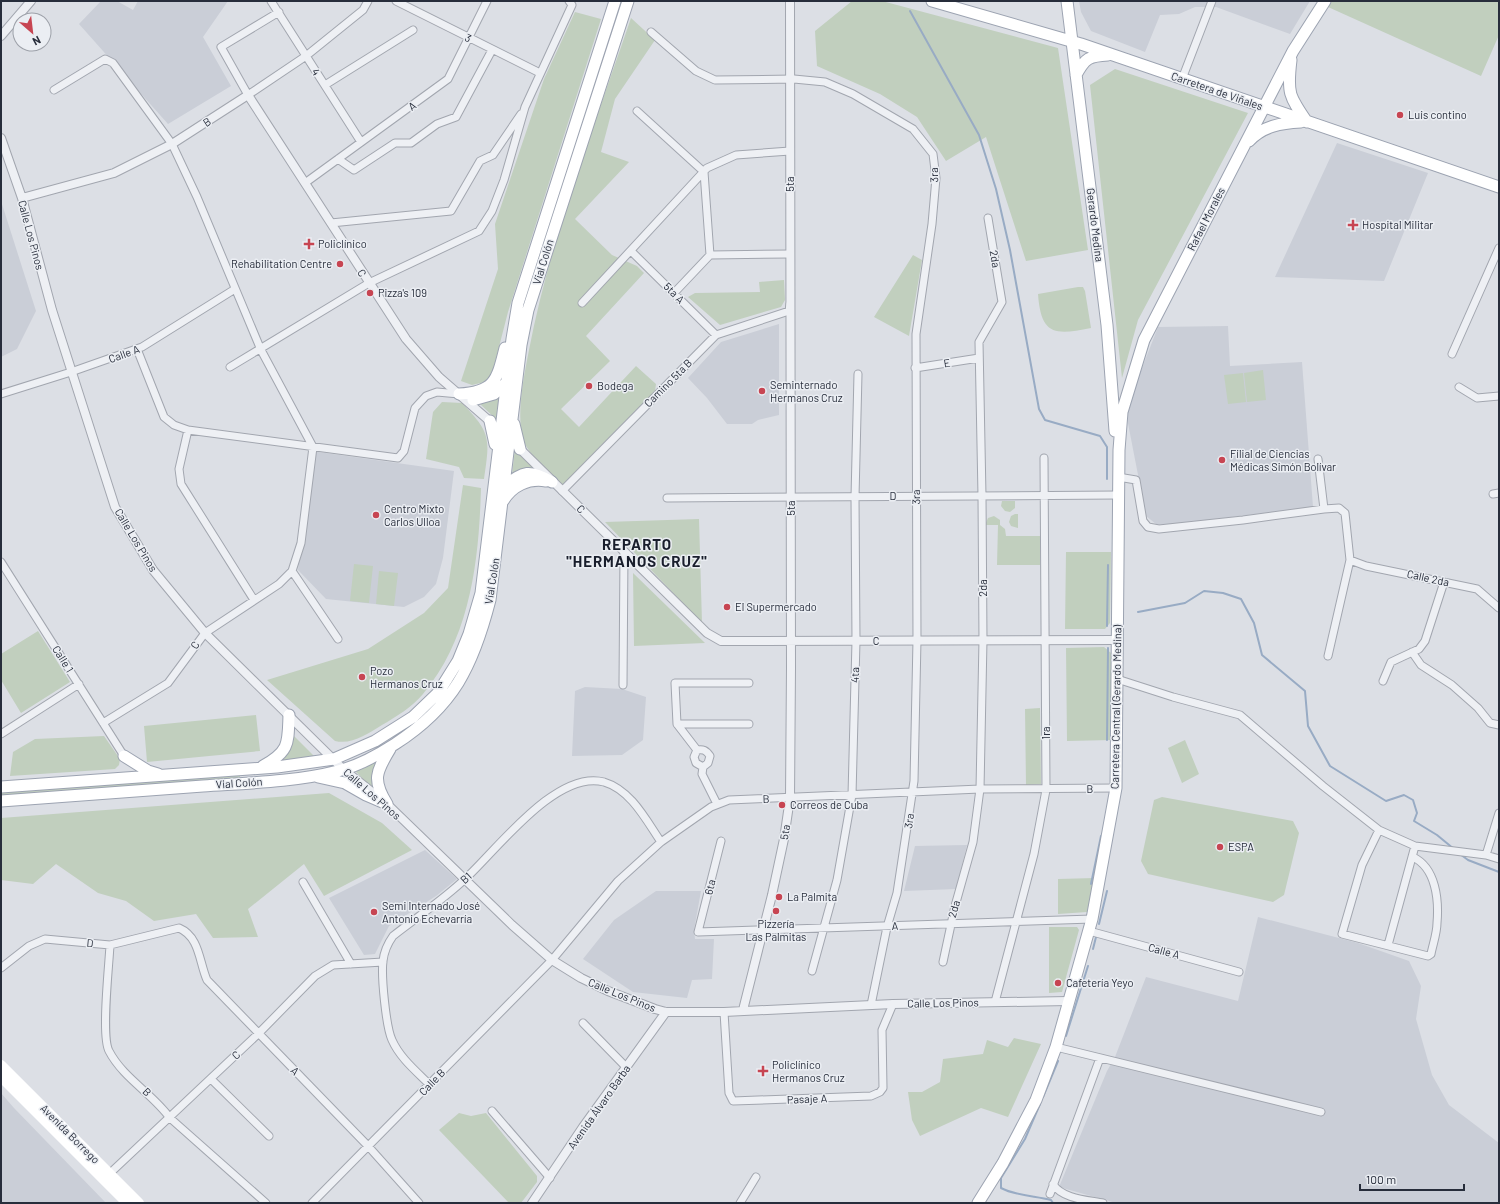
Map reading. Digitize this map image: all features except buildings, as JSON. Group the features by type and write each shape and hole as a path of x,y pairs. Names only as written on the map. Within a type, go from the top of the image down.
{"main road":[{"name":"Vial Colón","path":"1,787 260,768 334,759 375,741 413,717 438,692 458,661 469,634 481,593 506,383 518,303 615,1"},
{"name":"Vial Colón","path":"1,800 272,781 314,776 344,770 380,754 391,747 419,728 445,702 467,669 480,637 490,600 517,373 528,310 628,1"},
{"name":"Carretera de Viñales","path":"932,1 1112,55 1307,122 1375,143 1499,187"},
{"name":"Gerardo Medina","path":"1067,1 1107,325 1115,436 1119,450"},
{"name":"Rafael Morales","path":"1119,450 1122,412 1144,340 1293,51 1325,1"},
{"path":"1293,51 1289,80 1291,99 1307,122"},
{"path":"1076,75 1083,62 1094,56 1112,55"},
{"path":"1244,146 1257,132 1280,123 1307,122"},
{"path":"463,397 484,390 498,374 510,324 518,303"},
{"path":"463,397 494,394 517,373"},
{"path":"512,415 520,449"},
{"path":"490,421 495,437 496,468"},
{"name":"Carretera Central (Gerardo Medina)","path":"978,1203 1003,1163 1036,1100 1056,1047 1092,919 1116,788 1119,450"},
{"path":"493,494 512,479 525,473 536,473 552,482"},
{"path":"502,502 509,492 518,485 533,481 552,482"},
{"path":"260,768 284,753 288,737 289,715"},
{"path":"387,804 378,791 376,778 380,765 391,747"},
{"path":"124,756 148,771 162,776"},
{"path":"102,780 122,772 125,766 124,756"},
{"path":"314,776 345,783 366,795 387,804"},
{"name":"Avenida Borrego","path":"1,1066 107,1177 127,1203"},
{"name":"Avenida Borrego","path":"1,1077 107,1177 139,1203"}],"street":[{"path":"1,36 31,1"},
{"name":"4","path":"271,1 361,142"},
{"name":"B","path":"22,198 114,173 172,144 306,56 363,10 368,1"},
{"name":"3","path":"396,1 540,73"},
{"name":"A","path":"305,183 448,79 487,1"},
{"name":"5ta","path":"743,1010 784,840 790,798 790,1"},
{"path":"1182,79 1212,1"},
{"path":"230,367 369,283 479,231 492,211 497,199 525,107 571,3"},
{"name":"C","path":"279,12 221,47 248,95 406,339 439,377 520,449 706,633 721,641 1118,640"},
{"path":"325,85 413,30"},
{"name":"3ra","path":"651,32 696,71 715,80 790,79 825,82 853,94 913,129 933,154 936,178 932,224 916,334 917,640 913,792 897,893 887,927 871,1005"},
{"path":"338,159 354,170 395,143 411,143 437,124 456,117 492,50"},
{"path":"54,90 106,59 113,63 172,144 260,350 313,446 301,543 292,571 338,639"},
{"path":"331,223 451,211 480,161 493,155 525,107"},
{"path":"638,111 704,172 710,255"},
{"name":"Calle Los Pinos","path":"1,138 22,198 52,310 115,508 153,570 206,633 344,770 387,804 552,960 580,978 608,991 666,1012 724,1012 893,1004 1068,1001"},
{"path":"582,303 707,168 736,155 790,151"},
{"name":"2da","path":"942,962 950,924 973,842 980,789 983,640 982,496 978,342 1002,302 988,218"},
{"path":"1452,354 1499,248"},
{"name":"5ta A","path":"631,251 716,335"},
{"path":"674,293 710,255 790,254"},
{"name":"Calle A","path":"1,394 137,349 235,289"},
{"name":"Camino 5ta B","path":"562,491 716,335 789,311 790,304"},
{"path":"137,349 164,417 174,425 188,430 398,458 404,451 415,408 426,396 438,392 463,397"},
{"name":"E","path":"915,368 979,358"},
{"name":"4ta","path":"812,971 837,880 852,795 856,641 855,497 858,374"},
{"path":"1459,387 1476,398 1499,396"},
{"path":"188,430 179,469 181,484 254,600"},
{"name":"1ra","path":"995,1002 1034,854 1046,790 1044,458"},
{"path":"1318,459 1324,509"},
{"path":"1118,477 1136,480 1143,520 1148,527 1159,529 1324,509 1339,508 1345,513 1350,560 1328,656"},
{"name":"D","path":"667,498 1118,495"},
{"path":"623,685 624,552"},
{"name":"Calle 2da","path":"1350,560 1366,566 1477,589 1499,608"},
{"name":"Calle 1","path":"1,562 124,756"},
{"name":"C","path":"103,723 168,684 206,633 278,584 292,571"},
{"path":"1383,680 1391,662 1419,649 1425,641 1444,582"},
{"path":"1412,652 1421,665 1452,685 1478,708 1490,723 1499,725"},
{"path":"1117,679 1173,697 1240,715 1323,786 1379,830 1415,846 1451,852 1486,855 1499,859"},
{"path":"697,750 677,724 675,683 749,683"},
{"path":"1,734 78,684"},
{"path":"677,724 749,724"},
{"path":"697,750 702,749 707,751 710,756 708,763 703,767 702,774 718,804"},
{"path":"697,750 694,757 696,763 703,767"},
{"name":"B1","path":"430,1085 403,1059 392,1040 386,1016 383,962 387,945 393,936 465,879 498,844 554,794 574,784 602,782 616,787 628,796 661,842"},
{"name":"B","path":"552,960 618,881 661,842 718,804 729,800 980,789 1046,790 1116,788"},
{"path":"1486,855 1499,813"},
{"path":"1379,830 1362,865 1342,934 1428,956 1431,954 1438,924 1434,882 1424,866 1413,857"},
{"name":"6ta","path":"698,932 721,841"},
{"path":"1388,945 1415,846"},
{"path":"303,882 351,964"},
{"name":"A","path":"698,932 887,927 1092,919"},
{"name":"D","path":"1,968 29,946 45,939 110,945 179,928 186,931"},
{"name":"A","path":"186,931 201,956 201,968 206,980 368,1146 419,1203"},
{"name":"Calle A","path":"1089,931 1240,972"},
{"name":"B","path":"110,945 105,1035 108,1051 132,1078 161,1106 170,1118 266,1203"},
{"name":"Calle B","path":"312,1203 552,960"},
{"name":"C","path":"107,1177 260,1034 315,976 333,965 383,962"},
{"name":"Pasaje A","path":"724,1012 728,1093 733,1101 871,1096 880,1092 883,1088 882,1030 893,1004"},
{"name":"Avenida Álvaro Barba","path":"532,1203 583,1127 666,1012"},
{"path":"583,1023 627,1068"},
{"path":"1056,1047 1321,1112"},
{"path":"1050,1194 1100,1058"},
{"path":"211,1079 269,1136"},
{"path":"492,1111 550,1178"},
{"path":"740,1203 756,1177"},
{"path":"1053,1184 1056,1188 1069,1196 1103,1203"}],"shaded area":[{"path":"101,1 117,1 133,10 138,1 228,1 203,37 231,86 168,124 79,24"},
{"path":"1079,1 1310,1 1290,34 1216,7 1195,7 1179,14 1160,15 1145,52 1091,31 1081,12"},
{"name":"Hospital Militar","path":"1337,143 1428,173 1384,281 1275,277"},
{"path":"1,201 36,311 17,349 1,357"},
{"path":"779,324 779,415 758,420 752,424 727,424 707,398 688,378 721,342"},
{"name":"Filial de Ciencias Médicas Simón Bolívar","path":"1228,326 1230,366 1302,362 1313,507 1166,525 1156,524 1146,516 1126,413 1128,404 1158,327"},
{"name":"Centro Mixto Carlos Ulloa","path":"311,451 454,471 443,558 436,584 424,597 404,607 326,599 298,570"},
{"path":"585,687 622,689 646,697 643,740 622,755 572,756 575,691"},
{"path":"967,845 956,889 904,891 915,846"},
{"name":"Semi Internado José Antonio Echevarría","path":"425,850 457,879 436,896 389,926 375,954 364,955 329,898"},
{"path":"656,891 701,891 694,930 695,939 714,939 712,979 692,980 687,998 633,992 583,959 614,920"},
{"path":"1258,917 1358,943 1409,961 1421,986 1416,1019 1432,1075 1449,1105 1499,1143 1499,1203 1116,1203 1059,1187 1107,1071 1115,1057 1146,977 1238,1001"},
{"path":"1,1093 14,1108 106,1203 1,1203"}],"green space":[{"path":"852,1 882,1 1058,48 1088,250 1026,261 986,137 946,161 917,117 880,94 817,66 815,31"},
{"path":"1332,1 1499,1 1499,35 1481,76 1328,7"},
{"path":"575,12 601,19 508,312 492,374 485,382 472,385 461,381 498,269 495,224 544,79"},
{"path":"631,18 655,40 615,99 601,152 629,162 575,219 612,255 637,266 644,273 586,336 610,361 561,409 579,427 636,366 656,384 655,391 562,485 534,457 525,445 520,418 523,383 538,307 561,224 574,182"},
{"path":"1115,69 1248,113 1138,320 1122,378 1090,85"},
{"path":"913,255 922,260 909,336 874,317"},
{"path":"784,280 785,300 781,307 720,325 688,297 695,293 760,292 759,282"},
{"path":"1083,287 1085,291 1091,328 1068,332 1052,329 1042,318 1038,294"},
{"path":"1263,370 1266,400 1247,402 1244,373"},
{"path":"1243,373 1246,402 1228,404 1224,375"},
{"path":"499,396 498,421 480,404"},
{"path":"442,402 462,403 472,413 483,429 487,445 484,479 464,478 459,467 426,459 433,412"},
{"path":"515,448 536,468 512,475"},
{"path":"463,485 481,488 480,515 478,542 469,596 462,622 452,648 439,672 423,694 409,707 393,719 359,738 341,742 335,741 267,680 368,649 424,613 448,588"},
{"path":"1002,501 1015,501 1015,508 1010,512 1005,511 1001,506"},
{"path":"1018,514 1018,528 1011,526 1009,522 1011,516"},
{"path":"994,516 1000,520 1000,525 1005,529 1006,536 1040,536 1040,565 997,565 998,525 985,525 988,518"},
{"path":"699,519 702,623 605,522"},
{"path":"1066,552 1111,552 1110,623 1105,629 1065,629"},
{"path":"354,564 373,566 369,603 350,601"},
{"path":"379,571 398,573 394,606 376,604"},
{"path":"633,573 705,643 634,646"},
{"path":"38,631 70,682 21,713 1,680 1,654"},
{"path":"1104,647 1111,653 1112,740 1067,741 1066,648"},
{"path":"1040,708 1041,784 1026,785 1025,709"},
{"path":"256,715 260,751 147,762 144,726"},
{"path":"292,734 316,758 279,764 291,748"},
{"path":"104,736 120,759 119,765 115,769 10,776 13,752 35,739"},
{"path":"1185,740 1199,774 1182,783 1168,748"},
{"path":"376,761 372,777 375,791 354,770"},
{"path":"240,774 240,779 1,796 1,791"},
{"path":"329,793 382,823 412,850 324,896 304,864 248,909 258,937 213,938 196,914 154,921 126,901 98,893 56,864 33,884 1,880 1,818"},
{"name":"ESPA","path":"1162,797 1293,821 1299,833 1284,895 1273,902 1148,874 1141,861 1154,800"},
{"path":"1095,878 1087,912 1058,914 1058,879"},
{"path":"1049,927 1077,927 1079,930 1062,992 1049,993"},
{"path":"1014,1038 1041,1044 1008,1117 981,1108 920,1136 912,1120 908,1092 922,1092 940,1082 943,1059 983,1054 987,1040 1008,1047"},
{"path":"459,1113 471,1116 486,1113 537,1176 537,1182 521,1203 509,1203 439,1130"}],"waterway":[{"path":"910,11 979,135 996,189 1010,250 1039,409 1045,420 1100,436 1107,447 1107,479"},
{"path":"1107,626 1108,565"},
{"path":"1138,612 1185,603 1204,591 1223,593 1241,599 1254,623 1262,655 1305,691 1308,726 1330,766 1386,801 1404,795 1413,800 1417,813 1414,821 1437,835 1454,849"},
{"path":"1107,740 1108,648"},
{"path":"1091,884 1101,836"},
{"path":"1460,854 1468,860 1499,872"},
{"path":"1099,924 1107,891"},
{"path":"1093,949 1096,937"},
{"path":"1066,1036 1088,966"},
{"path":"1043,1097 1058,1061"},
{"path":"1040,1104 1025,1139 1001,1178 1001,1188 1019,1194 1051,1200 1053,1203"}],"place":[{"name":"Luis contino","path":"1400,115"},
{"name":"Hospital Militar","path":"1353,225"},
{"name":"Policlínico","path":"309,244"},
{"name":"Rehabilitation Centre","path":"340,264"},
{"name":"Pizza's 109","path":"370,293"},
{"name":"Bodega","path":"589,386"},
{"name":"Seminternado Hermanos Cruz","path":"762,391"},
{"name":"Filial de Ciencias Médicas Simón Bolívar","path":"1222,460"},
{"name":"Centro Mixto Carlos Ulloa","path":"376,515"},
{"name":"El Supermercado","path":"727,607"},
{"name":"Pozo Hermanos Cruz","path":"362,677"},
{"name":"Correos de Cuba","path":"782,805"},
{"name":"ESPA","path":"1220,847"},
{"name":"La Palmita","path":"779,897"},
{"name":"Pizzería Las Palmitas","path":"776,911"},
{"name":"Semi Internado José Antonio Echevarría","path":"374,912"},
{"name":"Cafetería Yeyo","path":"1058,983"},
{"name":"Policlínico Hermanos Cruz","path":"763,1071"}],"district":[{"name":"REPARTO \"HERMANOS CRUZ\"","path":"637,554"}]}
